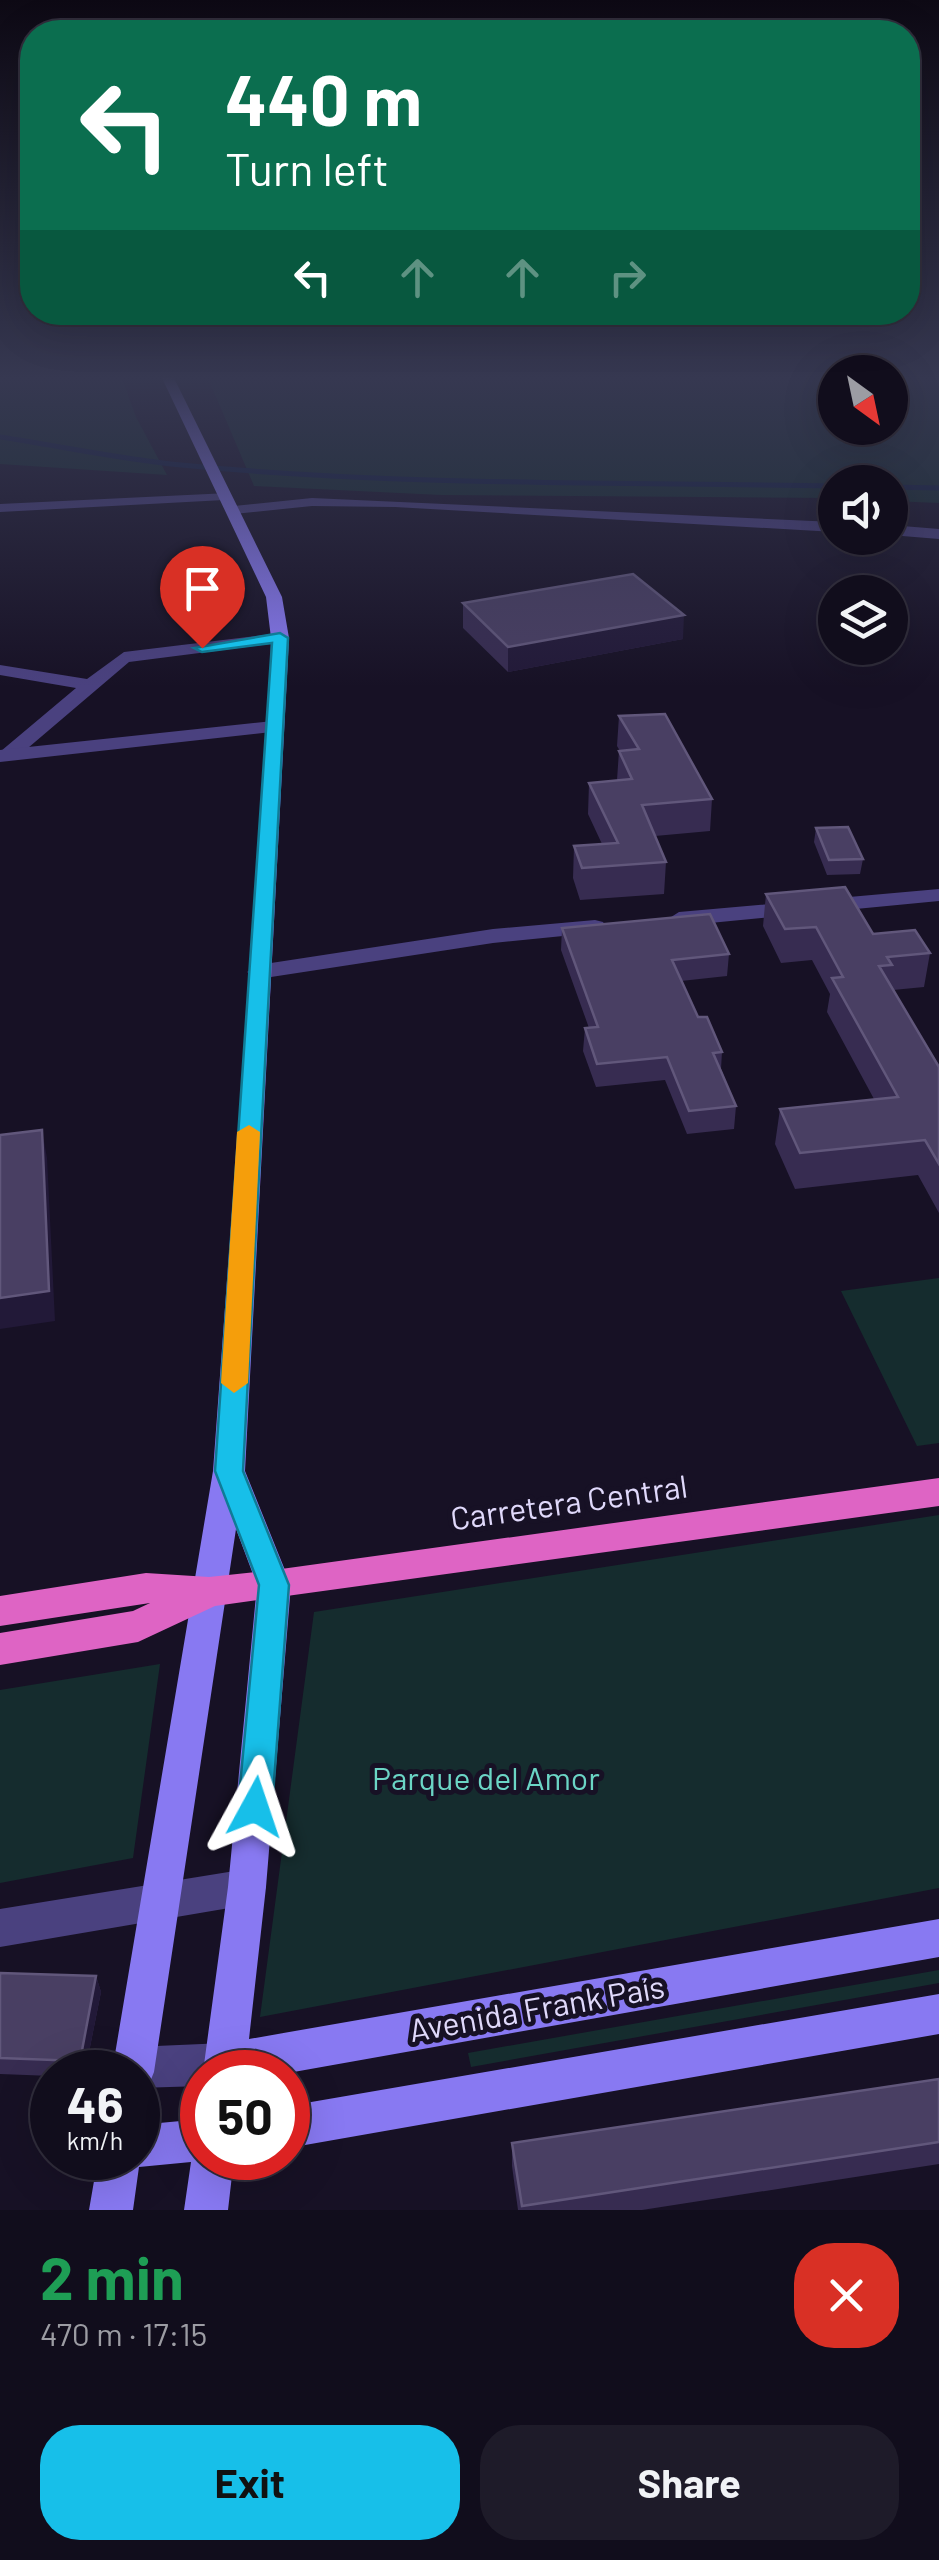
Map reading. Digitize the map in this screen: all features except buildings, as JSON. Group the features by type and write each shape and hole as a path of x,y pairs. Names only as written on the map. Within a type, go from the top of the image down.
{"highway":[{"name":"Carretera Central","path":"0,1611 146,1588 210,1592 274,1585 939,1492"},
{"name":"Carretera Central","path":"0,1649 138,1626 210,1592"}],"main road":[{"path":"136,2050 229,1471 280,638 274,597 217,481"},
{"path":"226,2050 247,1888 274,1585 229,1471"},
{"name":"Avenida Frank País","path":"310,2052 939,1938"},
{"path":"310,2123 939,2014"},
{"path":"110,2210 115,2180"},
{"path":"206,2210 210,2180"}],"street":[{"path":"0,508 224,494 312,502 818,526"},
{"path":"908,531 939,534"},
{"path":"4,756 124,657 280,638"},
{"path":"0,670 90,685"},
{"path":"4,756 274,727"},
{"path":"662,920 939,895"},
{"path":"258,972 492,936 626,924"},
{"path":"0,1928 247,1888"}],"green space":[{"path":"252,481 818,481 818,498 441,495 254,486"},
{"path":"908,481 939,481 939,503 908,502"},
{"path":"939,1278 939,1443 917,1446 841,1291"},
{"name":"Parque del Amor","path":"939,1515 939,1888 260,2017 314,1612"},
{"path":"160,1664 133,1858 0,1883 0,1690"},
{"path":"939,1970 939,1983 471,2067 468,2053"}],"waterway":[{"path":"480,481 818,486"},
{"path":"908,487 939,488"}],"slow traffic":[{"path":"234,1383 249,1132"}],"route":[{"path":"202,648 280,638 229,1471 274,1585 255,1807"}]}
